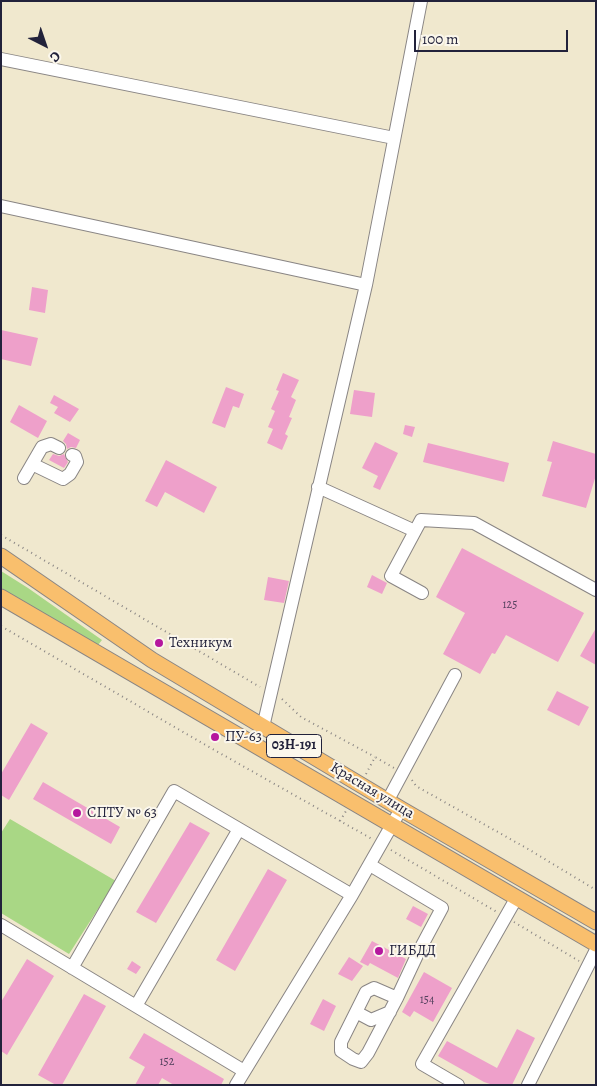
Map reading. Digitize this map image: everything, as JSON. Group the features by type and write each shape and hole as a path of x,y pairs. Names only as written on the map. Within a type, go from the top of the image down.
{"main road":[{"name":"Красная улица","path":"1,556 152,660 262,727 596,922"},
{"name":"Красная улица","path":"1,597 596,944"}],"street":[{"path":"262,727 366,285 421,1"},
{"path":"1,59 394,138"},
{"path":"1,206 366,285"},
{"path":"24,478 42,447 51,444 59,448"},
{"path":"32,464 63,479 70,474 77,462 72,454"},
{"path":"318,487 415,531"},
{"path":"422,593 391,576 421,520 474,523 596,590"},
{"path":"388,800 455,675"},
{"path":"72,968 174,791 352,895"},
{"path":"236,1085 370,865 401,809"},
{"path":"136,1006 239,829"},
{"path":"370,865 442,908 419,951 397,998 390,1012 368,1053 361,1062 341,1051 341,1042 366,992 374,988 397,998"},
{"path":"458,1085 422,1064 517,897"},
{"path":"1,925 244,1071"},
{"path":"528,1085 596,950"},
{"path":"356,1012 371,1020 390,1012"}],"path":[{"path":"1,535 284,701 300,717 403,773 416,786 596,890"},
{"path":"1,626 202,743 382,844 588,966"},
{"path":"360,784 375,757"},
{"path":"340,821 351,800"}],"green space":[{"path":"1,571 102,640 98,645 1,588"},
{"path":"10,819 116,881 69,954 1,913 1,833"}],"building":[{"path":"32,287 48,290 45,313 29,310"},
{"path":"1,330 38,338 31,366 1,359"},
{"path":"283,373 299,380 291,397 296,400 289,417 292,418 285,434 288,436 282,450 267,443 273,429 268,427 275,411 271,409 279,391 276,390"},
{"path":"226,387 244,394 239,408 233,406 225,428 212,423"},
{"path":"354,390 375,393 372,417 350,414"},
{"path":"54,395 79,409 70,422 54,413 58,407 50,403"},
{"path":"19,405 47,421 38,438 10,422"},
{"path":"405,425 415,427 412,437 403,434"},
{"path":"68,433 80,440 76,448 71,447 67,449 63,441"},
{"path":"553,441 596,454 596,475 586,508 542,496 552,462 547,461"},
{"path":"375,442 398,453 380,490 373,487 378,476 362,468"},
{"path":"428,443 509,463 504,482 423,462"},
{"path":"53,454 59,456 64,454 68,462 64,468 49,460"},
{"path":"166,460 217,487 204,513 165,492 157,507 145,501"},
{"path":"462,548 584,613 558,662 506,635 495,654 492,653 480,674 443,654 465,613 436,597"},
{"path":"372,575 387,583 382,594 367,587"},
{"path":"268,577 289,581 284,603 264,600"},
{"path":"596,628 596,665 580,656"},
{"path":"557,691 589,707 579,726 547,710"},
{"path":"31,723 48,733 9,800 1,795 1,774"},
{"name":"СПТУ № 63","path":"43,782 120,827 111,844 33,799"},
{"path":"190,822 210,833 156,923 136,912"},
{"path":"268,869 287,880 235,971 216,960"},
{"path":"413,906 428,914 421,927 406,919"},
{"name":"ГИБДД","path":"372,941 406,959 398,978 370,963 368,966 360,962"},
{"path":"349,957 363,966 352,981 338,974"},
{"path":"27,959 54,976 7,1055 1,1051 1,1002"},
{"path":"132,961 141,967 136,974 127,969"},
{"path":"424,972 452,988 433,1022 414,1011 410,1017 402,1012"},
{"path":"84,994 106,1006 62,1085 56,1085 38,1075"},
{"path":"323,999 336,1006 324,1031 310,1024"},
{"path":"517,1029 535,1038 512,1085 493,1085 484,1082 438,1056 447,1041 497,1068"},
{"path":"144,1033 224,1079 221,1085 174,1085 162,1078 158,1085 135,1085 145,1067 129,1058"}],"place":[{"name":"Техникум","path":"159,643"},
{"name":"ПУ-63","path":"215,737"},
{"name":"СПТУ № 63","path":"77,813"},
{"name":"ГИБДД","path":"379,951"}]}
